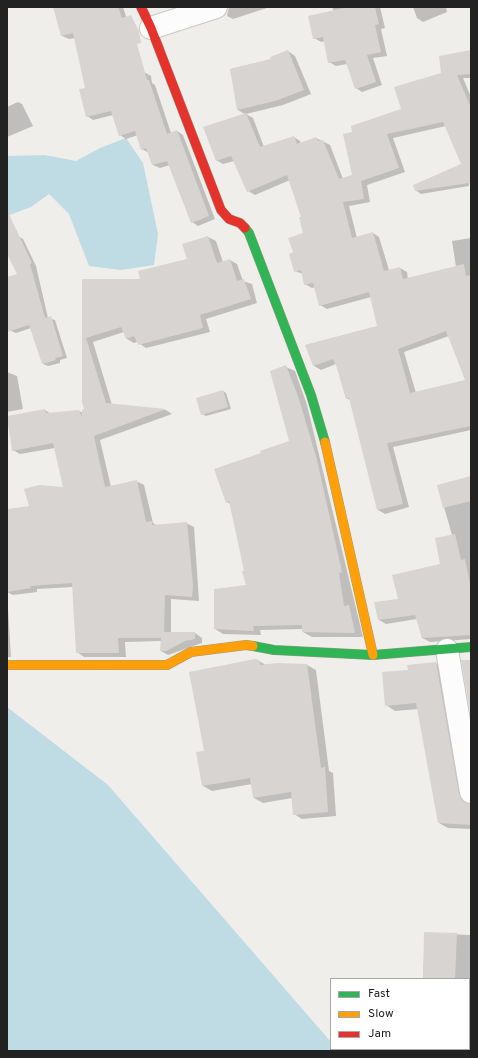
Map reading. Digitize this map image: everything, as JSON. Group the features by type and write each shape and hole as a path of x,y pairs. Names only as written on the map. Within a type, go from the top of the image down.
{"street":[{"path":"141,7 151,28 220,210 229,219 240,223 249,233 311,394 329,454 373,655"},
{"path":"151,28 216,7"},
{"path":"7,666 141,666 167,664 191,652 246,645 274,650 373,655 471,647"},
{"path":"447,650 471,792"}],"water":[{"path":"126,138 143,163 158,234 154,265 121,270 89,266 69,214 49,194 31,207 7,216 7,156 45,155 76,161 100,148"},
{"path":"7,707 108,785 330,1041 330,1050 336,1051 7,1051"}],"building":[{"path":"53,7 118,7 122,18 131,15 139,31 141,43 137,44 147,80 149,80 167,134 177,130 209,216 191,223 167,161 152,165 146,148 141,150 135,131 119,136 111,111 86,117 79,89 85,88 73,33 61,36"},
{"path":"348,7 375,7 379,24 375,25 381,52 367,55 376,82 355,89 345,60 328,63 323,37 313,39 308,16"},
{"path":"288,50 304,90 275,101 237,110 230,69 271,59 270,57"},
{"path":"471,50 471,74 457,75 471,108 471,187 469,183 415,191 413,185 461,164 443,122 387,134 399,168 361,181 364,199 343,202 352,238 373,232 384,271 400,267 403,279 464,264 466,276 471,275 471,426 387,443 403,504 377,510 349,398 346,399 337,368 333,359 313,366 305,345 377,326 369,292 319,306 313,283 304,285 301,270 294,272 289,254 293,252 288,238 303,233 299,217 301,217 287,175 247,192 231,156 216,161 203,127 246,113 260,147 294,136 297,144 316,137 318,141 323,140 339,179 352,175 343,134 352,132 351,126 401,109 394,87 441,73 439,56","holes":["446,331 465,380 410,393 398,349"]},
{"path":"7,210 32,263 30,264 45,318 51,316 63,356 55,358 56,360 42,364 29,325 7,332 7,277 17,274 7,254"},
{"path":"208,236 217,263 230,259 237,281 244,279 251,299 200,315 203,328 138,345 134,336 126,339 121,327 86,338 106,403 166,409 94,436 105,487 137,480 146,522 152,521 152,525 187,522 193,585 192,597 165,595 164,632 195,632 195,639 185,641 166,651 160,651 161,638 118,638 119,653 76,653 72,583 30,586 31,588 7,592 7,509 29,506 24,489 39,485 63,487 53,443 12,451 7,416 45,409 46,413 79,410 82,417 82,410 84,409 82,402 82,279 140,279 138,271 187,259 182,244"},
{"path":"286,365 299,399 317,460 342,572 339,573 344,606 349,605 355,633 302,632 302,625 253,626 254,631 214,629 214,589 246,585 229,501 226,503 214,469 261,453 260,451 289,441 270,371"},
{"path":"223,390 228,407 201,415 196,398"},
{"path":"471,476 471,501 443,508 437,485"},
{"path":"455,534 461,560 465,559 471,589 471,635 422,638 415,615 378,620 374,602 398,599 392,575 440,564 435,538"},
{"path":"255,659 259,660 260,665 277,663 307,664 321,768 325,767 328,812 293,815 291,792 253,798 250,778 202,786 196,752 204,751 189,672"},
{"path":"461,660 471,660 471,717"},
{"path":"436,662 459,794 462,800 470,804 471,825 438,823 416,703 385,706 382,672 408,670 407,665"},
{"path":"424,932 457,933 455,978 423,978"}],"traffic: fast":[{"path":"245,228 249,233 311,395 325,442"},
{"path":"253,646 274,650 373,655 471,647"}],"traffic: slow":[{"path":"325,442 373,655"},
{"path":"7,665 167,665 191,652 246,645 253,646"}],"traffic: jam":[{"path":"141,7 151,28 221,210 229,219 240,223 245,228"}]}
